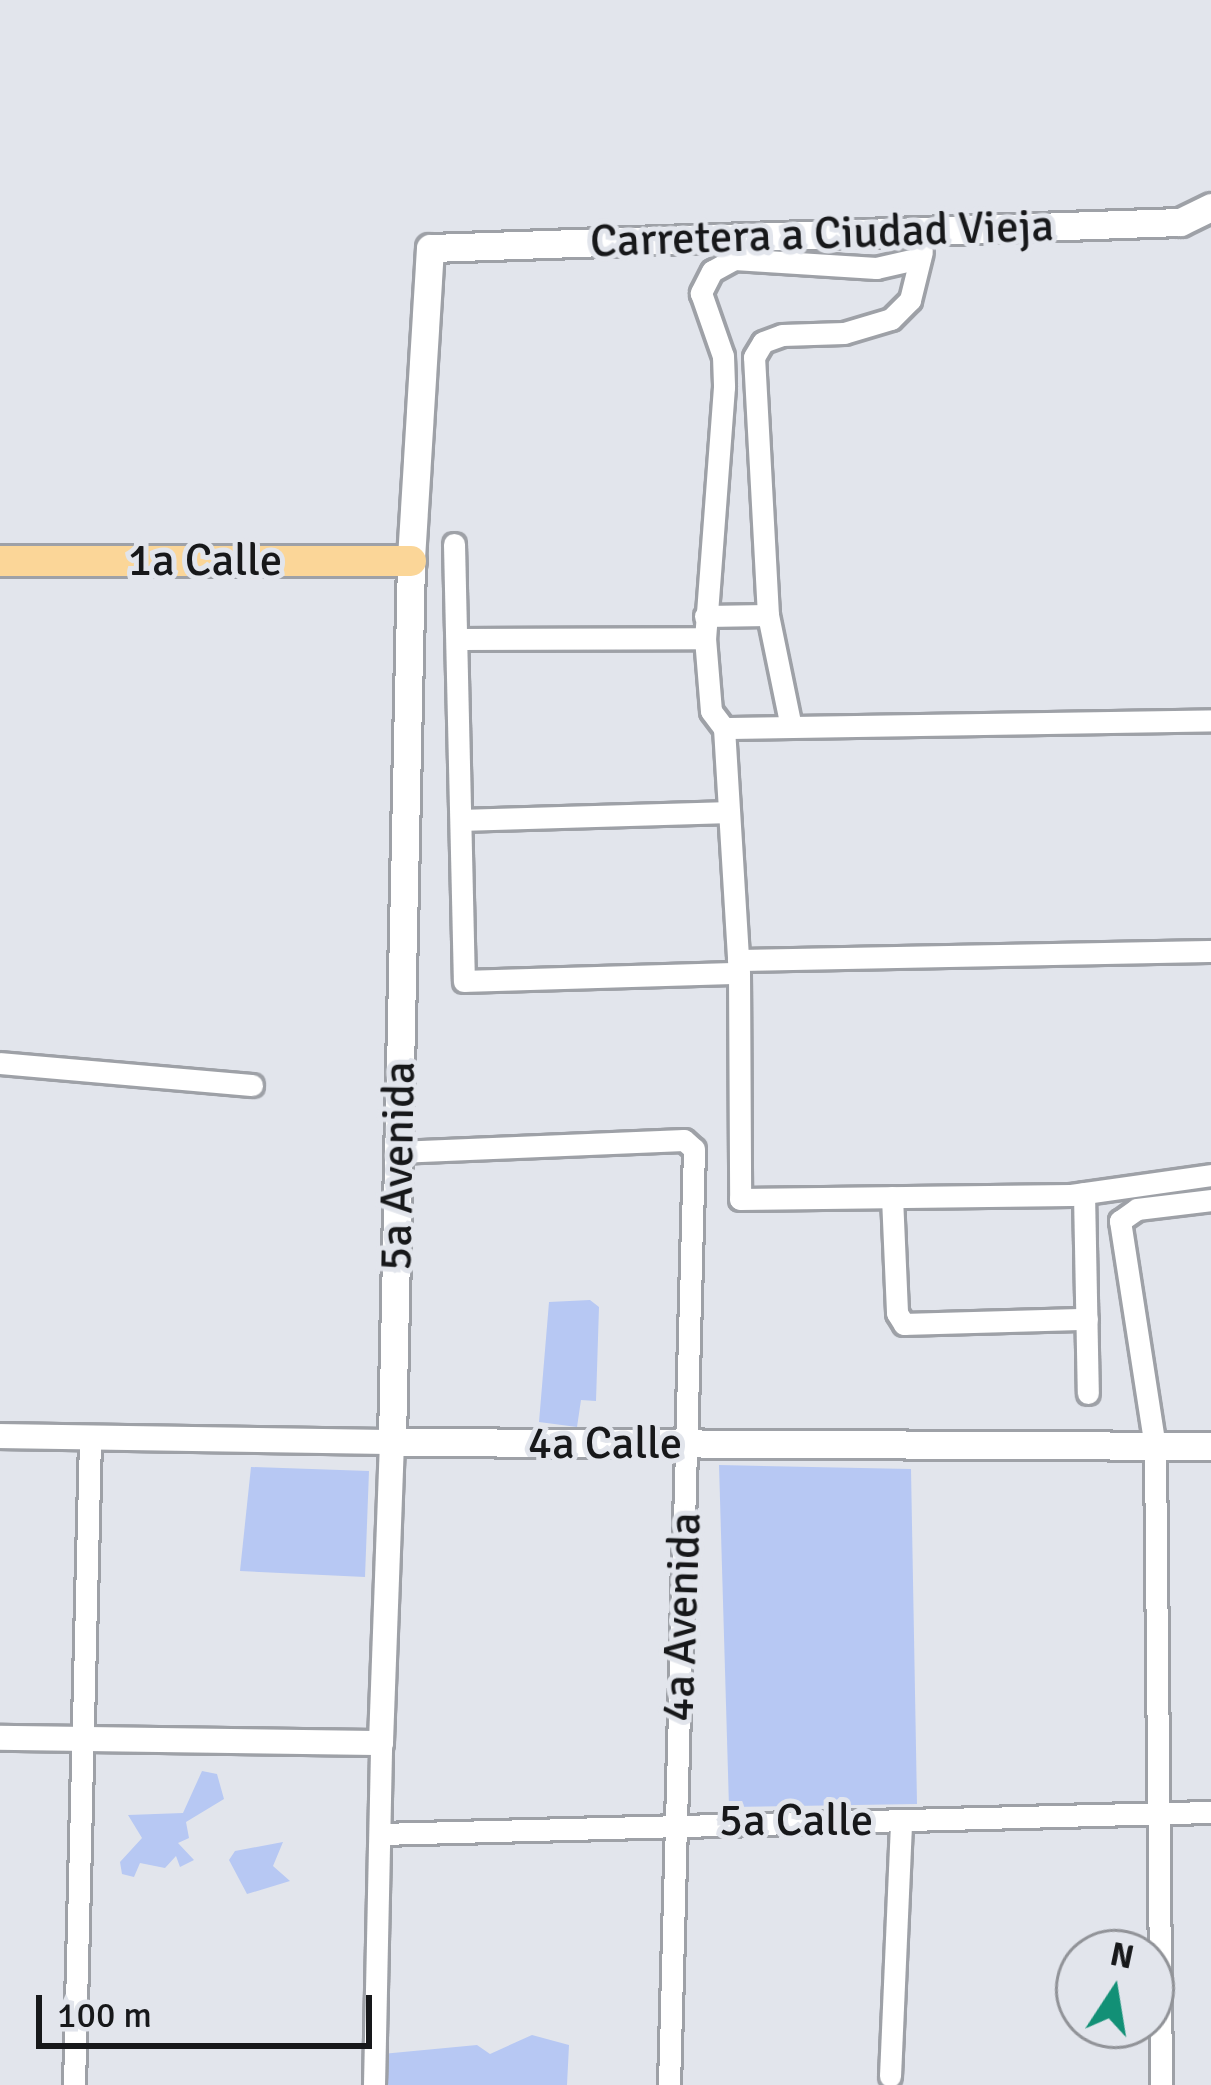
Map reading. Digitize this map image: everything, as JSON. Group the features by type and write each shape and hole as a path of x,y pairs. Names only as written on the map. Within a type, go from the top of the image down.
{"main road":[{"name":"Carretera a Ciudad Vieja","path":"430,248 923,244 1180,222 1211,207"},
{"name":"5a Avenida","path":"392,1442 411,561 430,248"},
{"name":"1a Calle","path":"0,561 411,561"},
{"name":"4a Calle","path":"392,1442 1211,1446"}],"street":[{"path":"791,727 769,614 754,357 763,341 782,335 844,334 891,320 910,300 923,244"},
{"path":"923,244 877,268 734,260 712,271 701,293 723,356 705,627 711,711 724,728 739,967 740,1199 1084,1192 1211,1175"},
{"path":"454,544 464,981 1211,951"},
{"path":"457,639 705,627 769,614"},
{"path":"724,728 1211,720"},
{"path":"461,820 729,812"},
{"path":"0,1063 252,1085"},
{"name":"4a Avenida","path":"397,1152 684,1140 694,1149 669,2085"},
{"path":"1084,1192 1088,1394"},
{"path":"892,1197 897,1312 904,1324 1087,1319"},
{"path":"1161,2085 1155,1447 1123,1214 1211,1200"},
{"name":"4a Calle","path":"0,1436 392,1442"},
{"path":"74,2085 90,1439"},
{"name":"5a Avenida","path":"374,2085 392,1442"},
{"path":"0,1738 381,1743"},
{"name":"5a Calle","path":"380,1834 675,1822 1211,1812"},
{"path":"890,2076 901,1821"}],"shaded area":[{"path":"590,1300 599,1307 596,1401 581,1400 577,1427 539,1422 549,1302"},
{"path":"719,1465 911,1469 917,1804 729,1807"},
{"path":"251,1467 369,1471 365,1577 240,1571"},
{"path":"202,1771 217,1774 224,1799 186,1822 189,1838 178,1843 194,1860 180,1867 176,1856 165,1868 140,1863 134,1877 122,1874 120,1862 142,1838 128,1815 183,1813"},
{"path":"283,1842 273,1866 290,1881 247,1894 229,1860 235,1851"},
{"path":"532,2035 569,2045 567,2085 381,2085 382,2054 477,2045 490,2054"}]}
